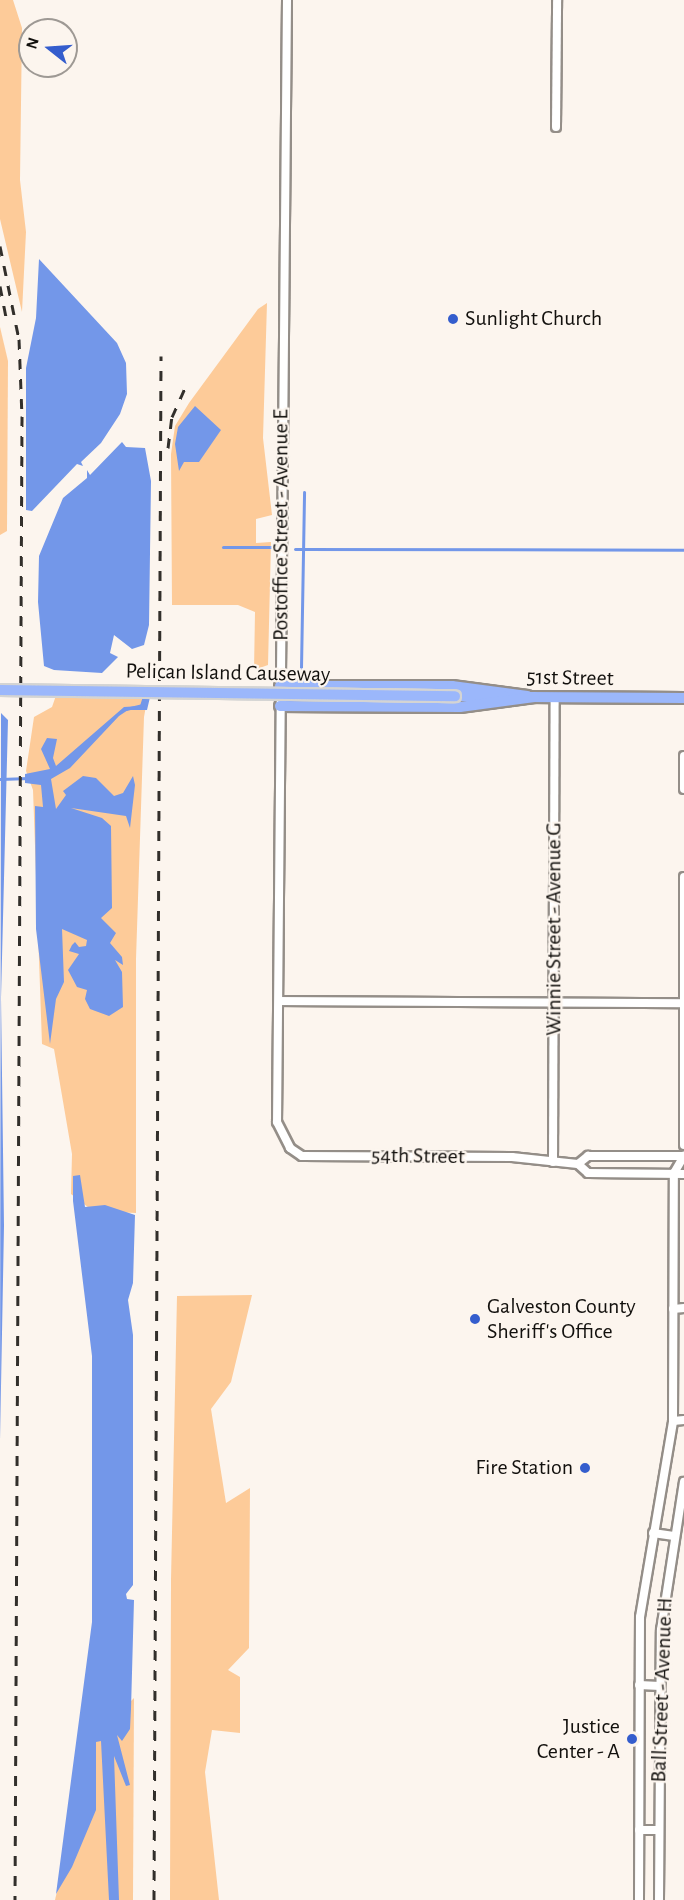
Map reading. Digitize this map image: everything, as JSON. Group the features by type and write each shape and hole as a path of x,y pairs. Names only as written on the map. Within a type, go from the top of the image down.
{"main road":[{"path":"280,686 463,686 534,697"},
{"name":"Pelican Island Causeway","path":"0,690 455,696"},
{"name":"51st Street","path":"455,696 684,698"},
{"path":"280,706 460,708 534,697"}],"street":[{"name":"Postoffice Street - Avenue E","path":"277,1122 287,0"},
{"path":"556,127 557,0"},
{"name":"Winnie Street - Avenue G","path":"553,1162 555,697"},
{"path":"684,756 684,789"},
{"path":"684,877 684,1145"},
{"path":"279,1000 684,1004"},
{"name":"54th Street","path":"277,1122 290,1148 302,1156 512,1157 578,1164 588,1173 684,1174"},
{"name":"54th Street","path":"578,1164 588,1156 684,1156"},
{"path":"674,1173 684,1156"},
{"name":"Ball Street - Avenue H","path":"639,1900 641,1595 673,1420 674,1173"},
{"path":"673,1308 684,1308"},
{"path":"673,1420 684,1420"},
{"name":"Ball Street - Avenue H","path":"659,1900 660,1686 664,1598 684,1482"},
{"path":"653,1533 674,1536"},
{"path":"639,1685 660,1686"},
{"path":"639,1830 659,1830"}],"shaded area":[{"path":"0,0 13,0 19,18 18,78 21,78 20,180 26,232 22,312 0,219"},
{"path":"267,303 263,438 272,515 256,519 256,543 271,542 268,665 254,670 255,612 238,605 172,605 171,454 175,426 189,403 258,309"},
{"path":"0,327 8,361 7,531 0,535"},
{"path":"59,687 149,689 144,717 136,959 136,1213 93,1211 71,1194 72,1154 54,1049 42,1044 33,790 26,771 34,717 52,707"},
{"path":"252,1295 231,1382 211,1409 226,1503 250,1488 249,1648 228,1670 240,1677 240,1733 212,1730 205,1772 219,1900 170,1900 171,1580 177,1296"},
{"path":"134,1698 133,1900 55,1900 92,1741"}],"water":[{"path":"39,259 117,343 126,363 127,394 120,414 101,443 81,462 83,466 77,464 32,511 26,510 26,368 36,318"},
{"path":"195,406 221,430 199,462 184,462 179,471 175,444 178,427"},
{"path":"122,442 126,447 145,448 151,481 149,625 144,645 132,649 114,635 110,653 118,657 102,673 54,670 44,666 38,602 39,556 63,498 87,478 87,470 90,475"},
{"path":"144,693 151,693 147,710 128,710 119,716 70,768 51,779 56,809 66,795 63,791 83,776 96,778 114,796 123,793 133,776 135,785 130,828 126,816 71,808 102,818 111,826 112,908 101,918 116,933 110,943 122,957 123,965 115,960 122,972 123,1007 109,1016 90,1009 85,999 87,990 77,987 68,970 79,954 69,951 72,945 75,942 79,947 86,946 87,940 62,929 64,982 56,999 50,1044 36,929 35,806 43,807 41,785 25,783 25,774 50,769 41,749 47,738 57,739 53,758 56,766 124,707 140,706"},
{"path":"1,713 8,720 1,998 4,1226 0,1441"},
{"path":"80,1175 85,1207 105,1205 135,1215 133,1283 128,1300 133,1335 133,1585 126,1594 127,1599 134,1600 131,1709 130,1729 122,1741 117,1735 130,1785 126,1786 114,1756 119,1900 109,1900 101,1741 96,1742 96,1810 72,1867 56,1894 92,1622 92,1356 73,1201 73,1176"}],"waterway":[{"path":"301,668 304,492"},
{"path":"223,547 273,547"},
{"path":"295,549 684,550"},
{"path":"126,709 142,705"},
{"path":"0,779 29,778"}],"railway":[{"path":"0,246 19,339 22,416 15,1900"},
{"path":"0,286 6,316"},
{"path":"154,1900 161,356"},
{"path":"168,448 172,417 185,388"}],"place":[{"name":"Sunlight Church","path":"453,319"},
{"name":"Galveston County Sheriff's Office","path":"475,1319"},
{"name":"Fire Station","path":"585,1468"},
{"name":"Justice Center - A","path":"632,1739"}]}
